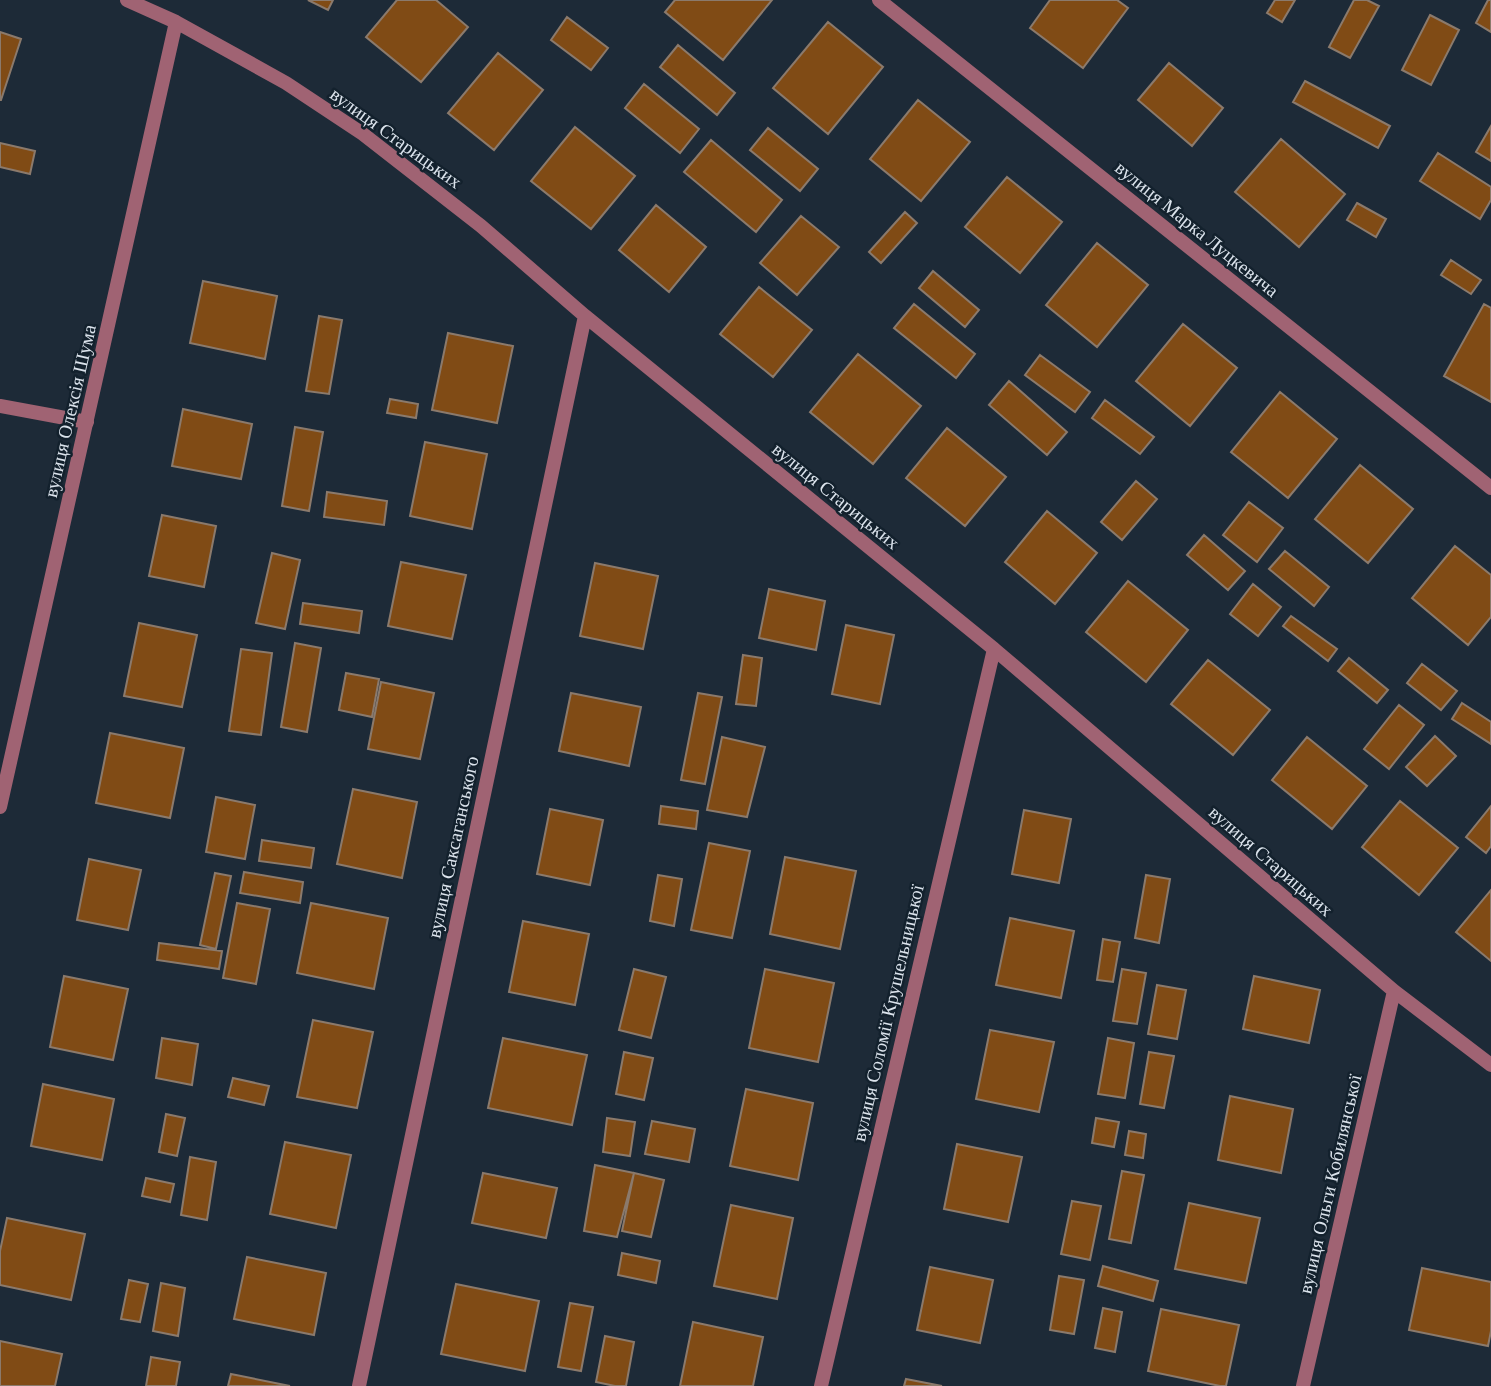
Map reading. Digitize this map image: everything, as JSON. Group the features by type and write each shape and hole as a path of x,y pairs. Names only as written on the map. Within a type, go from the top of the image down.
{"street":[{"name":"вулиця Старицьких","path":"127,0 176,22 286,83 363,134 481,226 585,316 994,649 1394,991 1491,1065"},
{"name":"вулиця Марка Луцкевича","path":"879,0 1491,488"},
{"name":"вулиця Олексія Шума","path":"0,807 176,22"},
{"name":"вулиця Саксаганського","path":"359,1386 585,316"},
{"path":"0,405 87,422"},
{"name":"вулиця Соломії Крушельницької","path":"821,1386 994,649"},
{"name":"вулиця Ольги Кобилянської","path":"1303,1386 1394,991"}],"building":[{"path":"308,0 333,0 328,10"},
{"path":"397,0 436,0 468,27 421,82 366,37"},
{"path":"675,0 772,0 723,60 665,12"},
{"path":"1050,0 1117,0 1128,8 1083,68 1030,28"},
{"path":"1275,0 1295,0 1282,22 1267,13"},
{"path":"1354,0 1367,0 1379,6 1350,58 1329,47"},
{"path":"1488,0 1491,0 1491,32 1476,23"},
{"path":"1430,15 1459,30 1431,85 1402,70"},
{"path":"567,17 608,48 591,70 551,40"},
{"path":"828,22 883,67 828,134 773,88"},
{"path":"0,32 21,39 1,100 0,100"},
{"path":"678,45 735,93 717,115 660,67"},
{"path":"498,53 543,90 494,150 448,113"},
{"path":"1169,63 1223,108 1192,146 1138,100"},
{"path":"1305,81 1390,126 1378,148 1293,102"},
{"path":"644,84 699,129 680,153 625,108"},
{"path":"918,100 970,142 921,201 870,159"},
{"path":"1491,126 1491,161 1476,152"},
{"path":"575,127 635,176 591,229 531,181"},
{"path":"768,128 818,169 800,191 750,150"},
{"path":"1281,139 1345,194 1299,247 1235,192"},
{"path":"711,140 782,200 756,232 684,172"},
{"path":"0,143 35,151 30,174 0,167"},
{"path":"1438,153 1491,187 1491,200 1480,219 1420,181"},
{"path":"1007,177 1062,222 1020,273 965,227"},
{"path":"1357,203 1386,219 1376,237 1347,220"},
{"path":"656,205 706,247 669,292 619,250"},
{"path":"905,212 917,223 881,263 869,252"},
{"path":"801,216 839,247 797,295 760,263"},
{"path":"1097,243 1148,285 1097,347 1046,305"},
{"path":"1451,260 1481,280 1471,294 1441,275"},
{"path":"933,271 979,310 965,327 919,288"},
{"path":"203,281 277,296 265,359 190,343"},
{"path":"759,287 812,330 773,377 720,334"},
{"path":"914,304 975,354 956,378 894,328"},
{"path":"1484,304 1491,308 1491,402 1444,376"},
{"path":"319,316 342,320 329,394 306,391"},
{"path":"1183,324 1237,368 1190,426 1136,381"},
{"path":"448,333 513,346 497,423 432,410"},
{"path":"858,354 921,406 873,464 810,412"},
{"path":"1040,355 1090,392 1075,412 1025,375"},
{"path":"1009,381 1067,432 1047,455 989,405"},
{"path":"1280,392 1337,439 1288,498 1231,452"},
{"path":"390,399 418,404 416,418 387,413"},
{"path":"1105,400 1154,437 1140,454 1092,418"},
{"path":"183,409 252,424 241,479 172,466"},
{"path":"295,427 323,432 309,511 282,506"},
{"path":"947,428 1006,477 965,526 906,478"},
{"path":"425,442 487,454 472,529 410,516"},
{"path":"1360,465 1413,509 1368,563 1315,519"},
{"path":"1136,481 1157,499 1122,540 1101,522"},
{"path":"327,492 387,501 384,525 324,517"},
{"path":"1249,502 1283,528 1257,562 1223,535"},
{"path":"1047,511 1097,553 1055,604 1005,562"},
{"path":"162,515 216,526 204,587 149,576"},
{"path":"1204,535 1245,571 1228,590 1187,555"},
{"path":"1455,546 1491,575 1491,617 1468,645 1412,598"},
{"path":"1285,551 1329,587 1314,606 1269,569"},
{"path":"272,553 300,560 285,629 256,623"},
{"path":"401,562 466,575 452,639 388,626"},
{"path":"595,563 658,576 643,649 580,636"},
{"path":"1128,581 1188,630 1146,682 1086,632"},
{"path":"1253,584 1281,607 1258,636 1230,614"},
{"path":"769,589 825,601 816,650 759,638"},
{"path":"303,603 362,611 359,633 300,624"},
{"path":"1291,616 1337,649 1328,661 1283,626"},
{"path":"139,623 197,635 182,707 124,696"},
{"path":"846,625 894,635 880,704 832,694"},
{"path":"295,643 321,648 307,732 281,727"},
{"path":"241,649 272,653 261,735 229,731"},
{"path":"743,655 762,658 756,706 736,704"},
{"path":"1349,658 1388,690 1377,703 1338,671"},
{"path":"1208,660 1270,710 1233,755 1171,704"},
{"path":"1422,664 1457,691 1441,710 1407,683"},
{"path":"346,673 379,679 372,717 339,710"},
{"path":"381,682 434,693 420,759 368,749"},
{"path":"571,693 641,707 629,766 559,751"},
{"path":"698,693 722,697 705,784 681,780"},
{"path":"1462,703 1491,722 1491,744 1452,719"},
{"path":"1399,705 1424,725 1389,769 1364,749"},
{"path":"110,733 184,748 170,818 96,803"},
{"path":"1435,736 1456,756 1427,786 1406,767"},
{"path":"722,737 765,747 747,817 707,810"},
{"path":"1307,737 1367,786 1332,829 1272,780"},
{"path":"353,789 417,802 402,878 337,864"},
{"path":"216,797 255,805 245,859 206,852"},
{"path":"1400,801 1458,848 1419,895 1362,847"},
{"path":"661,806 698,811 696,829 659,824"},
{"path":"1491,806 1491,846 1486,853 1466,837"},
{"path":"550,809 603,820 590,885 537,874"},
{"path":"1024,810 1071,819 1059,883 1012,874"},
{"path":"262,840 314,848 311,868 259,861"},
{"path":"709,843 750,851 732,938 691,930"},
{"path":"785,857 856,871 840,949 770,934"},
{"path":"89,859 141,870 128,930 77,920"},
{"path":"244,872 303,882 300,903 240,893"},
{"path":"215,873 231,876 216,949 200,945"},
{"path":"658,875 682,879 674,926 650,921"},
{"path":"1146,875 1170,879 1159,943 1135,938"},
{"path":"1491,890 1491,961 1456,932"},
{"path":"237,903 270,909 256,984 223,978"},
{"path":"311,903 388,918 374,989 297,973"},
{"path":"1010,918 1074,931 1061,998 996,985"},
{"path":"523,921 589,934 575,1005 509,992"},
{"path":"1103,939 1120,942 1113,982 1097,980"},
{"path":"159,943 222,951 219,969 157,960"},
{"path":"634,969 666,977 651,1038 619,1030"},
{"path":"765,969 834,983 818,1062 749,1048"},
{"path":"1122,969 1146,973 1137,1024 1113,1021"},
{"path":"64,976 128,989 113,1060 50,1047"},
{"path":"1254,976 1320,990 1309,1043 1243,1029"},
{"path":"1157,985 1186,990 1177,1039 1148,1034"},
{"path":"313,1020 373,1032 357,1108 297,1097"},
{"path":"990,1030 1054,1042 1039,1112 976,1099"},
{"path":"162,1038 198,1044 192,1085 156,1078"},
{"path":"503,1038 587,1055 572,1125 488,1108"},
{"path":"1108,1038 1134,1043 1125,1098 1098,1094"},
{"path":"624,1052 653,1058 644,1100 616,1094"},
{"path":"1149,1052 1174,1056 1164,1108 1140,1104"},
{"path":"233,1078 269,1086 264,1105 228,1097"},
{"path":"43,1084 114,1099 102,1160 31,1146"},
{"path":"746,1089 813,1103 798,1180 730,1166"},
{"path":"1230,1096 1293,1109 1281,1173 1218,1160"},
{"path":"166,1114 185,1118 177,1156 159,1152"},
{"path":"607,1118 635,1122 630,1156 603,1152"},
{"path":"1096,1118 1119,1122 1114,1147 1092,1143"},
{"path":"652,1121 695,1129 689,1162 645,1154"},
{"path":"1129,1131 1146,1134 1143,1158 1125,1155"},
{"path":"285,1142 351,1155 336,1228 270,1214"},
{"path":"957,1144 1022,1157 1008,1222 944,1209"},
{"path":"190,1157 216,1162 207,1220 181,1215"},
{"path":"595,1165 634,1173 617,1237 584,1231"},
{"path":"1122,1171 1144,1175 1131,1243 1109,1239"},
{"path":"483,1173 557,1188 546,1238 472,1223"},
{"path":"634,1173 664,1180 651,1237 622,1231"},
{"path":"146,1178 174,1184 170,1202 142,1196"},
{"path":"1072,1201 1101,1206 1090,1260 1061,1254"},
{"path":"1189,1203 1260,1218 1246,1283 1175,1269"},
{"path":"731,1205 793,1218 777,1299 714,1286"},
{"path":"7,1218 85,1234 71,1300 0,1285 0,1251"},
{"path":"622,1253 660,1261 656,1283 618,1275"},
{"path":"247,1257 326,1273 314,1335 234,1319"},
{"path":"1103,1266 1158,1281 1153,1301 1098,1286"},
{"path":"930,1267 993,1280 980,1343 917,1330"},
{"path":"1422,1268 1491,1282 1491,1331 1488,1346 1409,1330"},
{"path":"1059,1276 1084,1280 1074,1334 1050,1330"},
{"path":"129,1280 148,1284 140,1322 121,1319"},
{"path":"161,1283 185,1288 178,1336 153,1331"},
{"path":"456,1284 539,1301 525,1371 441,1354"},
{"path":"570,1303 593,1307 581,1371 558,1367"},
{"path":"1103,1308 1122,1312 1115,1352 1095,1348"},
{"path":"1161,1309 1239,1325 1226,1386 1148,1371"},
{"path":"693,1322 763,1337 753,1386 680,1386"},
{"path":"605,1336 634,1342 626,1386 596,1382"},
{"path":"0,1341 62,1354 55,1386 0,1386"},
{"path":"151,1357 180,1362 176,1386 146,1386"},
{"path":"231,1374 290,1386 228,1386"},
{"path":"906,1379 942,1386 904,1386"}]}
